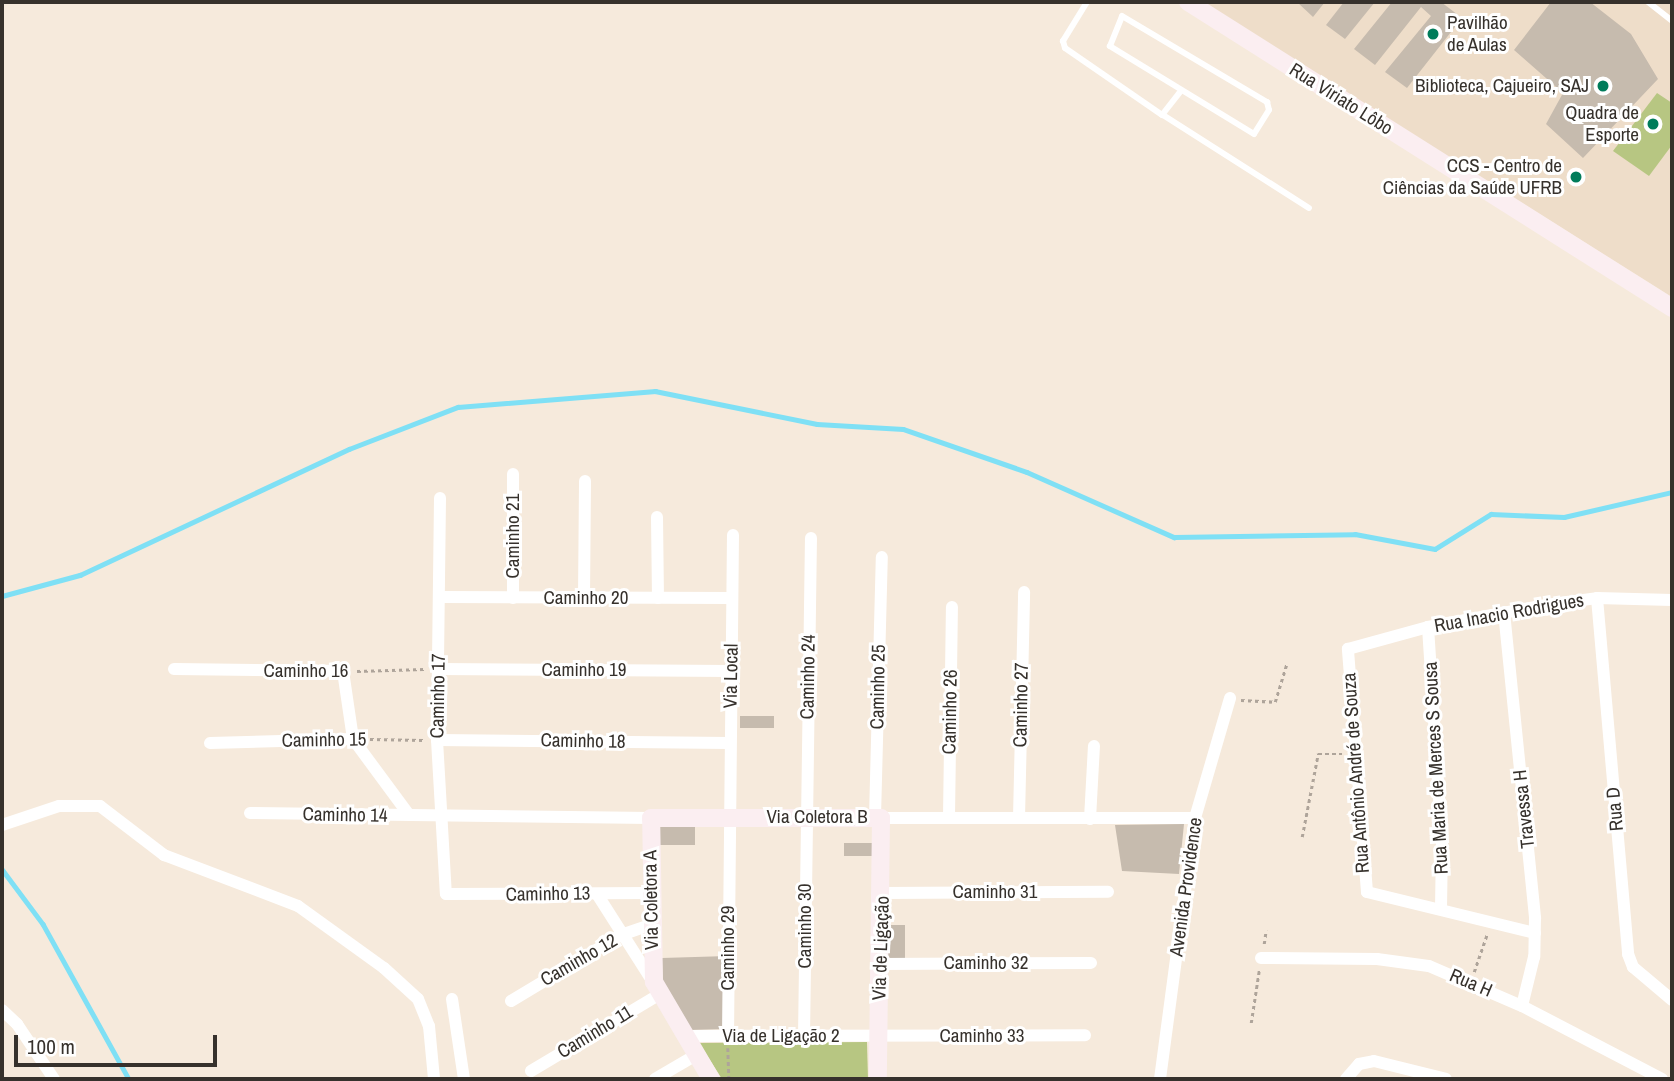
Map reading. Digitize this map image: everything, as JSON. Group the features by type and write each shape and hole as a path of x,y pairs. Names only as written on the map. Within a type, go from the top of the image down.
{"street":[{"name":"Rua Viriato Lôbo","path":"1188,2 1672,308"},
{"name":"Caminho 21","path":"513,474 513,598"},
{"path":"584,598 585,481"},
{"name":"Caminho 17","path":"440,498 437,740 446,894"},
{"path":"657,517 658,598"},
{"name":"Via Local","path":"729,817 733,535"},
{"name":"Caminho 24","path":"804,816 811,538"},
{"name":"Caminho 25","path":"878,818 882,557"},
{"name":"Caminho 27","path":"1019,818 1024,592"},
{"name":"Caminho 20","path":"440,597 732,598"},
{"name":"Rua Inacio Rodrigues","path":"1348,649 1428,627 1504,612 1597,598 1672,600"},
{"name":"Rua D","path":"1597,598 1628,954 1633,967 1672,1000"},
{"name":"Caminho 26","path":"949,817 952,607"},
{"name":"Travessa H","path":"1504,612 1535,933 1522,1006"},
{"name":"Rua Maria de Merces S Sousa","path":"1428,627 1439,784 1441,909"},
{"name":"Rua Antônio André de Souza","path":"1348,649 1364,883 1371,894 1441,909"},
{"name":"Caminho 16","path":"174,669 343,671"},
{"name":"Caminho 19","path":"438,669 731,671"},
{"path":"343,671 352,739 409,816"},
{"name":"Avenida Providence","path":"1160,1079 1195,818 1230,698"},
{"name":"Caminho 15","path":"210,743 352,739"},
{"name":"Caminho 18","path":"437,740 729,743"},
{"path":"1090,819 1094,746"},
{"path":"2,825 59,806 100,806 163,855 306,910 418,999 429,1026 434,1079"},
{"name":"Caminho 14","path":"250,813 440,816"},
{"name":"Via Coletora B","path":"440,816 1195,818"},
{"name":"Caminho 30","path":"804,816 804,1037"},
{"name":"Caminho 29","path":"728,1036 729,817"},
{"name":"Via Coletora A","path":"652,818 650,925 657,988"},
{"name":"Via de Ligação","path":"878,818 883,892 878,1079"},
{"name":"Caminho 31","path":"883,892 1108,892"},
{"name":"Caminho 13","path":"446,894 650,893"},
{"name":"Via Coletora A","path":"597,894 711,1079"},
{"path":"1441,909 1535,933"},
{"name":"Caminho 12","path":"511,1000 621,935 650,925"},
{"name":"Rua H","path":"1261,958 1407,962 1470,982 1662,1079"},
{"name":"Caminho 32","path":"880,964 1091,963"},
{"name":"Caminho 11","path":"531,1071 657,988"},
{"path":"452,999 464,1079"},
{"path":"2,1010 17,1024 54,1079"},
{"name":"Caminho 33","path":"878,1036 1085,1035"},
{"name":"Via de Ligação 2","path":"685,1036 878,1036"},
{"path":"655,1079 696,1055"},
{"path":"1346,1079 1359,1064 1374,1061 1445,1079"}],"lane":[{"path":"1087,2 1063,45 1163,115 1309,208"},
{"path":"1648,2 1672,21"},
{"path":"1124,15 1270,108 1251,135 1181,91 1109,44 1124,15"},
{"path":"1163,115 1181,91"}],"path":[{"path":"1230,698 1275,702 1286,665"},
{"name":"Caminho 16","path":"343,671 438,669"},
{"name":"Caminho 15","path":"352,739 437,740"},
{"path":"1302,837 1318,754 1355,755"},
{"path":"1470,982 1492,922"},
{"path":"1251,1023 1266,930"},
{"path":"728,1036 729,1079"}],"shaded area":[{"name":"CCS - Centro de Ciências da Saúde UFRB","path":"1200,2 1672,2 1672,297 1289,57"}],"green space":[{"name":"Quadra de Esporte","path":"1657,93 1672,103 1672,145 1649,176 1613,151"},
{"path":"867,1042 868,1079 722,1079 699,1043"}],"building":[{"path":"1297,2 1325,2 1313,17"},
{"path":"1344,2 1375,2 1345,39 1326,25"},
{"name":"Pavilhão de Aulas","path":"1392,2 1441,2 1462,18 1407,88 1385,72 1431,16 1421,7 1375,65 1354,49"},
{"name":"Biblioteca, Cajueiro, SAJ","path":"1551,2 1590,2 1631,34 1658,79 1583,158 1546,124 1563,93 1514,50"},
{"path":"740,716 774,716 774,728 740,728"},
{"path":"1184,824 1179,874 1122,871 1115,825"},
{"path":"657,825 695,825 695,845 657,845"},
{"path":"844,843 876,843 876,856 844,856"},
{"path":"887,925 905,925 905,960 887,960"},
{"path":"728,956 728,1029 689,1030 663,983 662,958"}],"waterway":[{"path":"2,596 80,575 349,449 458,407 655,391 817,424 903,429 1027,472 1174,537 1355,534 1435,549 1491,514 1564,517 1672,492"},
{"path":"2,869 43,924 129,1079"}],"place":[{"name":"Pavilhão de Aulas","path":"1433,34"},
{"name":"Biblioteca, Cajueiro, SAJ","path":"1603,86"},
{"name":"Quadra de Esporte","path":"1653,124"},
{"name":"CCS - Centro de Ciências da Saúde UFRB","path":"1576,177"}]}
